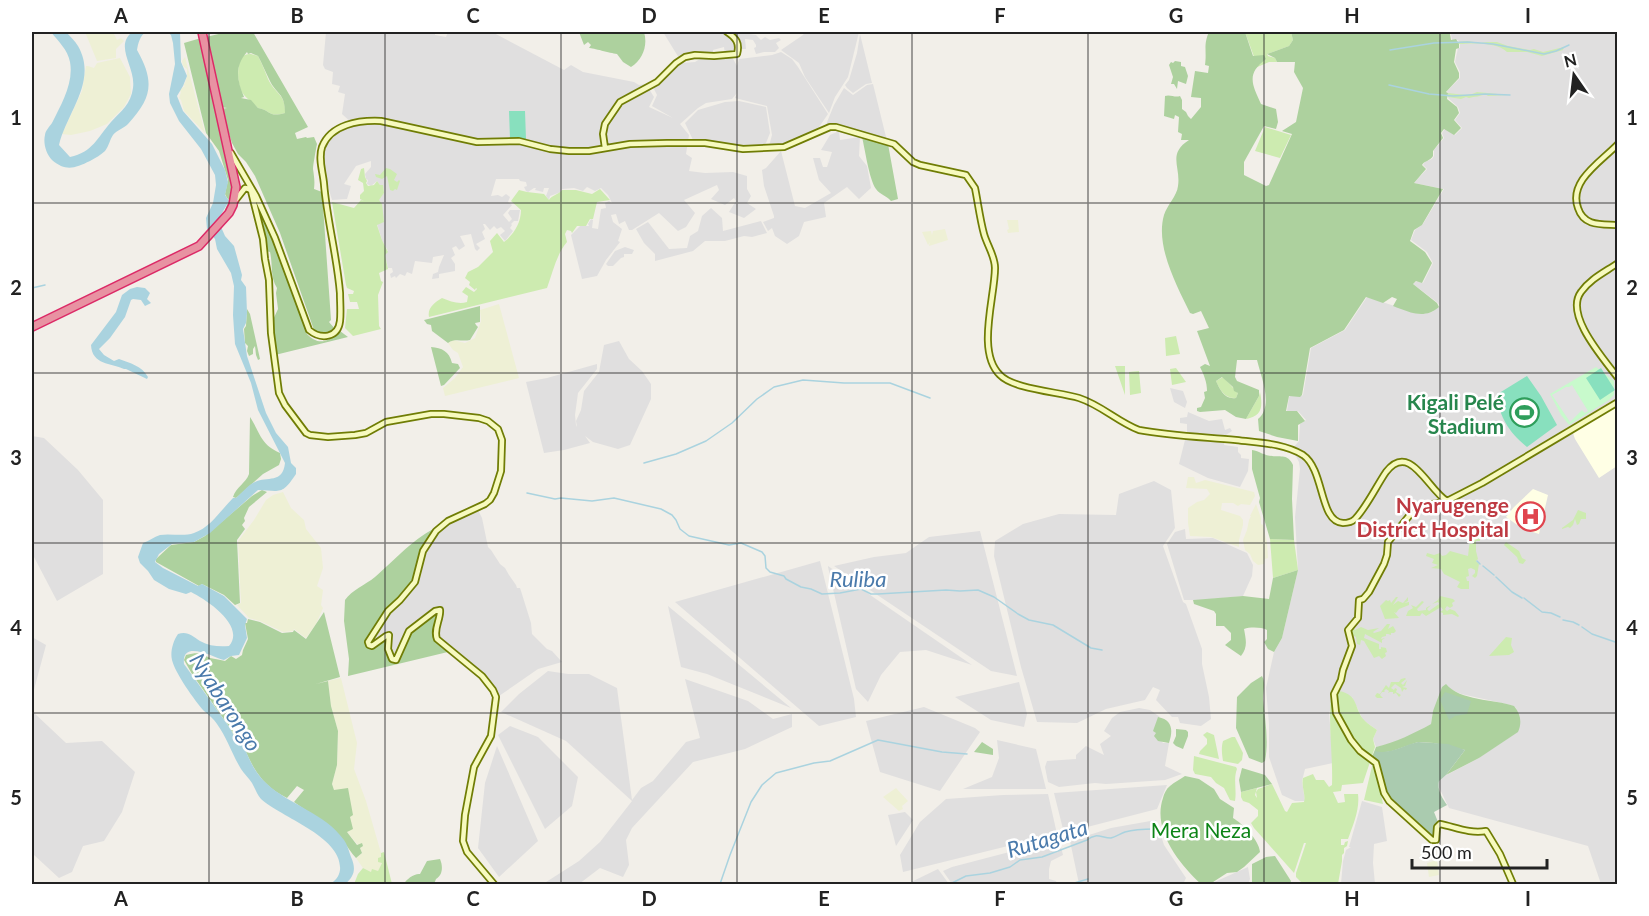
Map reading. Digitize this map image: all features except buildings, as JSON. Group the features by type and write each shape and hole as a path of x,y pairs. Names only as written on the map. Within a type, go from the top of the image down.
{"highway":[{"path":"32,327 200,246 229,213 234,202 236,187 202,32"}],"main road":[{"path":"605,148 603,134 605,124 620,102 657,82 682,58 695,55 737,54 737,41 727,32"},
{"path":"228,145 256,196 275,238 309,330 321,336 335,331 340,321 339,273 320,156 325,142 336,131 353,122 381,121 477,142 519,141 568,151 630,144 701,142 742,149 784,147 830,127 836,127 894,144 912,161 920,165 966,175 975,188 984,235 995,267 988,320 990,359 1002,378 1028,387 1088,401 1128,426 1139,430 1266,443 1293,449 1312,464 1329,515 1340,523 1350,522 1357,517 1390,466 1396,462 1411,464 1424,475 1437,493 1448,501"},
{"path":"1617,144 1587,174 1578,188 1576,199 1578,211 1586,220 1599,225 1617,225"},
{"path":"234,202 243,189 249,189 263,239 279,395 306,433 328,437 355,435 366,433 386,422 444,414 488,421 501,434 503,450 501,471 492,497 485,504 448,521 436,531 423,551 415,582 398,603 388,611 368,642 372,646 389,635 388,652 392,659 396,660 409,631 435,611 440,610 435,632 437,639 476,671 493,690 496,702 491,736 474,767 465,815 463,841 467,852 494,885"},
{"path":"1617,264 1586,286 1579,294 1576,307 1578,319 1586,334 1617,378"},
{"path":"1513,885 1486,831 1467,831 1440,824 1437,827 1436,839 1433,841 1403,816 1386,797 1376,763 1360,751 1351,740 1336,712 1334,694 1352,646 1348,630 1358,618 1359,600 1369,592 1384,564 1388,555 1388,542 1409,516 1431,504 1448,501 1492,478 1617,402"}],"shaded area":[{"path":"85,32 113,32 117,40 121,38 124,41 116,49 116,58 97,61"},
{"path":"326,32 435,32 435,35 446,37 448,32 492,32 564,70 571,65 583,72 639,85 646,84 654,97 649,107 673,118 652,106 657,95 653,87 682,63 695,62 703,57 732,57 737,66 739,59 781,52 792,59 828,114 817,130 787,144 769,146 772,135 767,106 735,98 737,93 732,99 706,103 698,108 680,124 689,135 686,154 692,158 689,171 733,172 747,176 747,189 751,196 747,203 756,209 744,218 729,212 736,201 734,198 725,205 711,199 719,190 717,185 684,200 695,213 686,227 678,231 659,213 632,230 629,230 625,221 619,224 616,214 611,215 613,222 622,229 618,241 620,242 597,276 582,279 571,235 580,226 589,226 591,219 593,220 592,228 598,229 601,209 606,208 605,203 609,201 612,203 601,188 595,191 587,187 583,191 574,188 562,189 561,192 550,196 549,200 546,196 549,188 544,188 543,192 534,188 528,192 524,187 527,186 526,182 519,179 496,179 491,196 502,197 506,194 510,197 508,202 512,205 503,215 509,222 512,219 508,213 510,210 520,210 518,221 511,224 510,228 513,231 505,241 500,235 505,231 501,227 497,229 494,226 490,230 483,224 485,229 482,232 485,239 476,244 480,248 477,251 471,234 460,236 465,246 459,250 456,246 452,248 455,255 451,258 455,264 455,271 439,274 439,278 432,279 433,274 438,272 444,255 433,257 432,263 415,261 412,274 407,272 405,276 400,274 396,278 395,276 391,278 392,268 388,268 385,255 388,251 377,224 384,221 378,200 384,193 383,186 377,181 371,186 367,184 365,174 371,167 371,161 356,166 344,184 351,186 347,199 332,200 323,170 325,165 322,161 327,142 341,129 353,124 342,114 345,94 338,92 340,86 332,84 333,72 325,69 323,65"},
{"path":"663,32 741,32 756,35 761,40 765,37 770,40 779,38 781,40 776,43 779,48 775,52 756,54 754,48 756,45 753,40 745,39 746,49 740,49 734,53 725,54 724,47 713,50 713,53 690,53 679,58"},
{"path":"805,32 859,32 848,77 835,97 829,113 805,77 799,63 781,50"},
{"path":"1455,32 1617,32 1617,884 1601,884 1588,846 1449,808 1438,785 1439,781 1479,758 1520,718 1516,708 1511,705 1461,694 1450,689 1433,711 1431,724 1409,737 1376,747 1373,739 1377,730 1363,720 1352,697 1329,712 1333,763 1305,769 1302,781 1305,801 1295,801 1282,795 1269,757 1266,688 1274,652 1282,638 1298,570 1295,517 1300,469 1293,448 1299,441 1300,424 1306,420 1298,411 1287,411 1289,397 1303,395 1311,348 1345,330 1367,297 1419,314 1432,312 1440,306 1413,284 1417,281 1423,283 1433,263 1427,252 1411,240 1415,230 1423,224 1444,189 1414,183 1427,169 1423,165 1434,156 1434,150 1444,138 1442,133 1446,128 1455,135 1462,128 1455,120 1460,113 1458,107 1448,98 1447,91 1460,78 1455,62 1460,43 1458,40 1452,40 1451,34"},
{"path":"860,34 872,83 866,84 853,93 845,85 849,80 857,53"},
{"path":"185,57 205,133 184,111 179,98 181,92 179,90 185,86 183,85 187,76 187,69 183,66 182,61"},
{"path":"120,58 130,77 131,94 124,107 107,124 90,131 71,135 62,134 82,91 86,66 94,68 97,63"},
{"path":"873,84 887,141 825,127 844,88 853,95 867,85"},
{"path":"739,101 766,107 770,133 766,143 760,148 693,140 685,123 698,110 725,102"},
{"path":"839,131 840,140 860,137 859,156 867,166 871,188 859,199 847,187 824,203 826,217 804,222 799,236 787,244 775,236 772,228 768,231 763,222 774,216 764,186 762,170 781,151 795,206 805,208 831,193 819,180 813,158 820,158 823,167 827,167 832,152 821,150 830,135"},
{"path":"711,208 722,218 723,231 761,221 767,233 725,241 705,241 693,251 655,261 655,254 644,243 636,229 648,222 669,249 687,248 690,236 698,231 702,216"},
{"path":"1007,220 1018,220 1019,232 1008,233"},
{"path":"945,229 948,240 929,246 930,242 928,245 922,232 931,231 932,235 933,231"},
{"path":"625,247 634,250 632,254 624,254 624,257 613,266 606,264 615,251"},
{"path":"499,304 519,378 445,396 443,388 463,367 458,353 448,343 453,340 465,343 475,338 481,321 480,310"},
{"path":"619,341 629,359 642,371 651,384 651,399 630,445 618,449 593,442 585,436 590,443 544,453 526,382 597,364 597,369 578,393 575,415 576,425 577,427 576,421 581,410 584,391 599,372 604,345"},
{"path":"1572,385 1588,411 1585,413 1582,410 1570,422 1552,395"},
{"path":"1170,388 1183,391 1187,402 1185,408 1174,402"},
{"path":"1617,404 1617,466 1599,478 1573,433 1574,429"},
{"path":"1188,412 1209,421 1222,419 1225,430 1230,428 1232,431 1226,435 1224,445 1238,447 1241,458 1249,459 1248,471 1240,487 1208,478 1179,464 1187,432 1187,424 1180,423 1180,418 1187,417"},
{"path":"32,436 44,438 78,470 103,500 103,574 57,601 34,557 32,546"},
{"path":"1188,477 1194,477 1196,483 1205,480 1254,492 1255,496 1250,505 1238,506 1233,503 1222,503 1221,510 1240,516 1243,520 1239,547 1211,537 1190,536 1188,508 1204,500 1210,494 1207,489 1186,488"},
{"path":"1154,481 1171,490 1175,528 1163,546 1202,649 1202,664 1211,719 1201,726 1180,723 1178,717 1172,717 1156,700 1160,690 1153,687 1145,700 1106,709 1077,723 1037,722 994,556 995,541 1023,524 1059,514 1116,515 1119,494"},
{"path":"1533,489 1548,495 1539,534 1523,529 1506,517"},
{"path":"283,492 291,508 304,520 306,529 321,548 323,568 317,586 323,590 321,605 323,608 306,638 294,629 283,632 249,618 237,605 241,603 238,541 266,500"},
{"path":"1256,504 1267,543 1268,558 1265,559 1264,564 1258,565 1245,550 1243,540"},
{"path":"478,510 488,547 517,588 520,588 531,623 532,634 562,662 538,669 499,696 485,677 437,637 436,629 440,624 443,611 440,607 435,610 396,658 392,655 390,646 392,633 371,645 371,640 391,610 400,604 418,584 424,554 431,541 447,524"},
{"path":"1185,529 1186,539 1213,538 1247,553 1253,565 1252,576 1243,596 1184,600 1167,544 1175,532"},
{"path":"980,531 1017,676 991,671 834,566 906,553 929,537"},
{"path":"820,561 854,699 856,717 819,726 675,602"},
{"path":"828,566 972,665 926,650 900,652 881,675 868,702 856,689"},
{"path":"668,606 791,708 707,674 681,667"},
{"path":"32,637 46,645 32,697"},
{"path":"548,671 589,674 617,688 632,800 641,788 653,781 686,742 700,738 685,679 748,701 773,719 792,714 792,727 745,749 693,762 632,828 626,840 629,865 623,877 600,868 579,884 543,884 579,861 600,842 632,801 566,741 501,712"},
{"path":"341,678 357,743 354,769 381,853 382,863 378,871 371,872 363,868 356,858 362,853 360,848 362,843 358,845 347,832 332,784 337,765 338,731 331,706 328,681"},
{"path":"1019,682 1027,714 1024,727 991,720 955,697"},
{"path":"1445,692 1471,701 1467,714 1455,716 1449,720 1440,700"},
{"path":"924,707 980,732 940,791 880,772 866,721"},
{"path":"1139,708 1150,710 1160,717 1157,719 1156,735 1163,743 1169,743 1165,766 1182,774 1165,780 1059,787 1048,782 1045,767 1047,761 1076,759 1076,755 1086,746 1104,755 1100,744 1111,736 1104,731 1112,718 1120,712"},
{"path":"32,711 66,743 102,741 135,772 122,812 104,841 83,846 72,872 59,878 32,855"},
{"path":"510,726 538,737 578,777 572,806 545,829 498,735"},
{"path":"997,740 1036,749 1046,789 963,789 992,777 999,758"},
{"path":"1418,742 1448,744 1465,750 1439,781 1439,791 1447,805 1434,812 1438,822 1434,827 1434,837 1431,839 1387,797 1380,767 1374,756 1375,751 1391,751"},
{"path":"497,746 538,841 499,877 478,848 485,783"},
{"path":"1167,785 1157,809 1064,833 1054,793"},
{"path":"896,788 908,801 899,811 883,797"},
{"path":"1048,794 1057,834 903,872 900,855 920,822 946,799"},
{"path":"1362,801 1382,807 1387,841 1374,844 1375,884 1341,884 1343,861 1346,850 1351,847 1349,847"},
{"path":"905,812 913,820 896,846 888,815"},
{"path":"1156,820 1164,845 1186,878 1183,884 1079,884 1070,841 1111,828"},
{"path":"1059,839 1063,855 1051,861 1049,869 1049,879 1056,881 1057,884 952,884 943,871 952,867"},
{"path":"1437,860 1439,875 1429,877 1427,863"},
{"path":"1248,867 1250,879 1248,884 1210,884"},
{"path":"938,869 949,884 907,884"}],"green space":[{"path":"227,32 253,32 308,127 295,133 297,139 314,137 317,144 313,167 314,189 322,192 331,320 329,322 335,329 331,332 321,334 314,330 280,233 255,176 232,143 221,109 227,108 221,107 206,37","holes":["247,52 258,56 272,84 282,97 285,113 272,114 258,108 251,100 241,98 244,97 238,79 238,68"]},
{"path":"579,32 644,32 645,47 639,60 631,67 617,54 589,48 591,45 588,42 584,45"},
{"path":"1209,32 1245,32 1253,56 1264,55 1266,59 1253,75 1253,85 1261,104 1276,109 1278,122 1276,129 1264,126 1244,162 1244,175 1266,186 1269,185 1292,134 1282,131 1296,122 1303,88 1294,72 1295,62 1277,62 1275,58 1267,54 1289,46 1293,40 1291,32 1455,32 1450,34 1451,40 1456,39 1459,44 1454,62 1459,78 1446,92 1448,93 1447,99 1457,107 1459,113 1454,120 1461,128 1454,135 1444,129 1441,133 1443,138 1433,151 1433,156 1422,165 1426,169 1414,183 1443,189 1422,225 1414,230 1410,241 1425,252 1432,263 1422,283 1416,281 1413,284 1439,307 1428,313 1416,314 1393,306 1397,299 1392,297 1383,303 1366,297 1344,330 1310,348 1302,395 1300,397 1289,396 1286,411 1297,411 1305,421 1298,425 1298,441 1259,431 1258,419 1263,413 1266,399 1257,360 1237,360 1235,377 1237,381 1259,390 1259,396 1246,419 1236,417 1225,410 1197,411 1205,398 1204,392 1207,391 1200,367 1205,364 1210,366 1197,331 1209,328 1201,311 1190,313 1169,265 1162,240 1165,211 1178,186 1176,161 1178,150 1189,140 1181,140 1182,134 1178,132 1179,117 1175,115 1174,119 1164,116 1165,96 1180,96 1182,109 1191,119 1201,107 1201,98 1191,97 1195,71 1208,73 1209,66 1205,65","holes":["1222,377 1238,393 1236,398 1226,396 1216,381"]},
{"path":"1245,32 1291,32 1293,40 1289,46 1267,54 1275,58 1277,62 1269,62 1255,68 1257,65"},
{"path":"201,38 226,147 234,196 226,214 225,210 229,200 225,194 228,180 219,151 206,133 184,43"},
{"path":"1457,42 1497,42 1543,52 1564,47 1563,50 1542,56 1527,52 1507,52 1498,46"},
{"path":"251,54 258,56 268,79 284,102 285,113 272,114 258,108 242,91 239,82 239,66 242,57"},
{"path":"1175,61 1181,62 1188,76 1186,84 1178,81 1177,89 1174,84 1171,84 1173,77 1169,65"},
{"path":"1477,92 1508,95 1488,96 1485,94 1461,99 1448,97 1448,93 1467,95"},
{"path":"509,111 525,111 526,139 510,139"},
{"path":"1265,127 1291,135 1280,158 1255,151"},
{"path":"862,137 888,144 898,199 891,201 876,189 869,171"},
{"path":"364,168 368,186 374,185 377,181 383,185 384,193 379,200 382,204 384,222 377,225 388,252 385,255 388,269 379,273 383,282 378,295 381,329 353,336 345,328 347,309 359,309 357,302 350,302 348,294 353,294 354,291 346,285 332,202 354,208 361,200 364,201 360,199 364,191 363,183 358,180 361,169"},
{"path":"386,168 397,174 394,180 400,181 397,190 390,190 387,176 382,179 376,177 375,174 380,175"},
{"path":"600,189 610,200 597,202 593,219 590,219 586,226 577,226 572,233 567,230 565,234 567,242 557,258 547,288 429,317 430,308 442,298 464,303 467,302 468,296 462,292 466,287 474,292 477,289 469,285 470,282 465,278 468,272 478,267 493,252 490,241 497,233 504,242 516,228 521,210 511,201 519,190 544,194 549,200 562,190 576,190 592,194"},
{"path":"258,205 279,252 307,334 319,341 328,340 340,331 348,337 275,355 272,322 278,309 277,288 272,275 270,252 266,251"},
{"path":"480,306 480,322 475,323 478,327 470,340 448,343 432,331 431,325 424,320"},
{"path":"247,309 260,359 258,360 255,346 253,354 249,356 248,346 245,343 244,329"},
{"path":"1176,336 1180,354 1166,356 1165,338"},
{"path":"431,347 444,351 452,363 458,364 460,368 441,386"},
{"path":"1115,366 1125,366 1125,395"},
{"path":"1596,367 1614,381 1614,395 1569,425 1550,394"},
{"path":"1176,368 1186,382 1172,385 1170,369"},
{"path":"1601,368 1615,390 1600,400 1586,378"},
{"path":"1139,371 1141,393 1130,395 1129,372"},
{"name":"Kigali Pelé Stadium","path":"1527,376 1557,425 1527,447 1506,424 1496,395"},
{"path":"1223,377 1238,393 1236,398 1226,395 1219,388 1216,381"},
{"path":"1260,392 1260,410 1255,416 1246,419 1259,396"},
{"path":"250,417 262,438 268,446 280,453 281,459 279,465 263,474 236,498 233,497 234,494 249,474"},
{"path":"1252,450 1269,456 1287,458 1293,465 1294,540 1270,539 1252,469"},
{"path":"262,490 267,492 249,507 242,525 245,529 237,540 240,603 235,605 224,595 202,584 199,586 156,562 156,559 171,545 194,542 205,536"},
{"path":"1578,510 1586,513 1586,519 1581,519 1577,525 1575,519 1570,528 1562,529 1573,520"},
{"path":"441,525 429,539 416,577 401,598 388,609 368,647 371,648 388,637 387,646 396,662 398,661 411,632 438,611 434,635 452,651 348,676 349,659 344,621 345,600 414,542"},
{"path":"1270,539 1294,540 1298,570 1273,578"},
{"path":"1470,539 1480,539 1476,541 1478,559 1476,561 1479,564 1477,576 1475,578 1472,576 1475,570 1468,569 1469,576 1466,577 1469,581 1469,589 1461,589 1457,587 1460,582 1444,574 1441,569 1431,568 1438,565 1432,563 1434,559 1426,556 1427,553 1434,555 1440,553 1442,556 1450,551 1468,556"},
{"path":"1506,542 1519,551 1522,558 1526,560 1523,564 1519,563 1517,557 1504,545"},
{"path":"1298,570 1282,638 1274,652 1268,649 1264,642 1267,639 1267,630 1249,628 1244,629 1246,646 1241,656 1225,645 1231,640 1231,633 1224,626 1216,626 1214,611 1194,604 1193,600 1243,596 1269,599 1273,578"},
{"path":"1440,596 1455,601 1452,603 1453,606 1450,608 1447,606 1445,609 1455,611 1458,617 1452,614 1443,615 1440,612 1443,610 1441,607 1426,616 1422,613 1420,616 1406,616 1413,608 1411,605 1416,607 1422,601 1424,602 1417,609 1418,611 1426,610 1426,608 1431,605 1427,609 1429,611 1439,604 1438,602 1432,604"},
{"path":"1398,597 1393,605 1398,601 1403,603 1408,597 1408,601 1404,603 1409,602 1409,605 1394,612 1399,618 1385,619 1380,606 1386,600 1390,600 1391,603"},
{"path":"324,612 340,677 316,684 328,681 331,706 338,731 337,765 332,784 334,790 348,788 353,829 347,832 357,845 362,843 363,846 360,848 362,853 356,858 331,827 294,802 304,790 297,786 287,798 277,793 263,780 253,766 241,740 236,740 184,660 186,655 196,653 225,661 231,656 236,659 242,655 248,639 245,623 248,619 282,633 294,630 306,639"},
{"path":"1387,624 1390,624 1388,629 1393,626 1396,631 1382,637 1381,639 1385,638 1382,643 1365,634 1364,638 1379,644 1379,649 1386,648 1386,656 1382,659 1379,656 1374,658 1364,641 1361,640 1360,645 1357,644 1356,637 1351,634 1350,628 1353,627 1355,630 1361,627 1368,630 1379,628 1374,633 1381,631"},
{"path":"1506,637 1512,638 1511,645 1514,652 1509,655 1489,656"},
{"path":"1262,676 1267,745 1265,761 1262,763 1249,758 1236,728 1237,697"},
{"path":"1405,678 1401,683 1403,685 1407,680 1405,686 1402,687 1407,688 1406,690 1402,692 1401,688 1395,684 1391,688 1397,689 1396,692 1401,695 1399,697 1396,693 1388,693 1386,689 1380,695 1383,698 1375,696 1377,693 1380,694 1386,685 1389,688 1391,682 1399,682"},
{"path":"1446,684 1452,690 1468,697 1514,706 1520,719 1518,732 1479,758 1446,775 1465,750 1418,742 1380,753 1374,757 1380,767 1372,757 1376,747 1431,724 1442,687"},
{"path":"1339,691 1353,699 1361,716 1377,730 1373,739 1375,747 1363,783 1342,785 1341,791 1333,792 1338,803 1345,802 1344,794 1358,794 1356,817 1348,839 1341,839 1341,845 1348,841 1342,855 1338,884 1303,884 1296,877 1296,873 1306,843 1304,843 1294,873 1254,828 1251,823 1258,816 1258,810 1243,801 1241,792 1257,788 1255,795 1257,798 1258,789 1272,784 1287,812 1292,803 1304,802 1303,778 1313,774 1316,780 1324,780 1329,787 1332,785 1331,696"},
{"path":"1158,717 1167,721 1171,727 1169,743 1158,741 1154,736 1156,733 1153,731"},
{"path":"1176,729 1188,732 1183,749 1173,743"},
{"path":"1207,732 1214,735 1219,759 1199,754 1207,744 1207,739 1203,735"},
{"path":"1235,737 1243,753 1242,760 1238,764 1223,761 1223,741"},
{"path":"982,742 993,749 993,755 974,752"},
{"path":"1194,756 1236,767 1235,801 1230,800 1224,788 1211,777 1195,774"},
{"path":"1373,762 1375,766 1383,804 1364,800"},
{"path":"1242,768 1265,775 1272,784 1241,792 1239,780"},
{"name":"Mera Neza","path":"1185,776 1199,779 1214,789 1220,799 1234,808 1233,818 1250,833 1259,847 1260,852 1244,867 1237,872 1227,873 1210,884 1201,884 1184,867 1170,846 1161,822 1165,792"},
{"path":"384,852 392,884 354,884 363,868 371,872 372,869 378,871 382,863 378,862 378,858"},
{"path":"1275,856 1291,881 1290,884 1252,884 1252,864 1266,857"},
{"path":"440,859 441,873 434,884 404,884 411,877 420,874 427,861"}],"water":[{"path":"51,32 66,32 74,40 83,59 85,72 79,96 59,145 70,157 84,152 94,144 128,103 132,94 133,80 125,44 132,32 146,32 141,37 137,50 147,71 148,81 146,98 142,106 128,124 113,135 103,152 75,167 57,164 50,158 45,145 45,133 66,94 71,70 67,54"},
{"path":"167,32 180,32 181,62 187,76 177,96 183,111 212,144 225,170 228,182 225,195 229,201 218,220 225,236 234,246 242,275 241,280 246,287 247,313 243,329 247,356 266,413 276,433 288,447 296,474 284,489 258,490 210,533 194,542 172,544 159,554 155,562 198,586 202,584 224,596 247,619 245,625 247,638 239,655 224,660 206,653 192,651 187,652 184,664 230,728 236,740 241,740 251,763 261,778 275,791 327,823 344,840 354,868 353,875 345,884 330,884 339,875 340,870 338,858 332,848 310,829 260,797 241,769 221,729 196,701 174,666 171,657 173,643 178,634 187,634 210,645 229,646 233,638 229,622 215,607 191,592 186,594 169,589 154,580 138,557 143,543 158,536 186,535 200,530 250,485 260,480 278,477 284,470 285,463 258,410 251,383 235,344 234,286 231,273 217,249 215,239 207,229 206,218 213,203 215,175 201,149 179,121 170,103 169,94 175,64 171,35"},
{"path":"137,287 145,288 150,293 147,299 151,303 145,306 141,300 131,300 125,317 99,349 114,361 119,359 139,368 148,377 147,379 98,360 92,352 91,345 116,312 122,295"}],"waterway":[{"path":"1390,50 1434,43 1468,42 1493,44 1544,54 1569,45"},
{"path":"1389,85 1429,94 1453,96 1510,95"},
{"path":"32,288 45,285"},
{"path":"644,463 676,454 706,441 732,423 757,399 774,387 803,380 890,383 930,398"},
{"name":"Ruliba","path":"527,493 555,499 592,501 614,498 661,509 672,515 680,529 689,536 729,545 741,543 762,552 765,556 766,568 770,572 822,594 861,589 871,594 978,590 994,597 1029,620 1053,625 1091,648 1102,650"},
{"path":"1477,561 1480,564"},
{"path":"1483,566 1494,575"},
{"path":"1496,577 1522,598"},
{"path":"1524,598 1542,612 1560,617"},
{"path":"1563,620 1579,625"},
{"path":"1582,627 1592,634 1618,643"},
{"path":"720,884 751,802 762,785 776,773 830,761 878,740 942,752 967,754"},
{"name":"Rutagata","path":"950,884 966,876 990,873 1010,867 1020,860 1042,857 1094,836 1111,838 1129,831 1155,829"},
{"path":"1071,884 1088,879"}],"place":[{"name":"Kigali Pelé Stadium","path":"1525,413"},
{"name":"Nyarugenge District Hospital","path":"1530,516"}],"water label":[{"name":"Nyabarongo","path":"226,702"}]}
